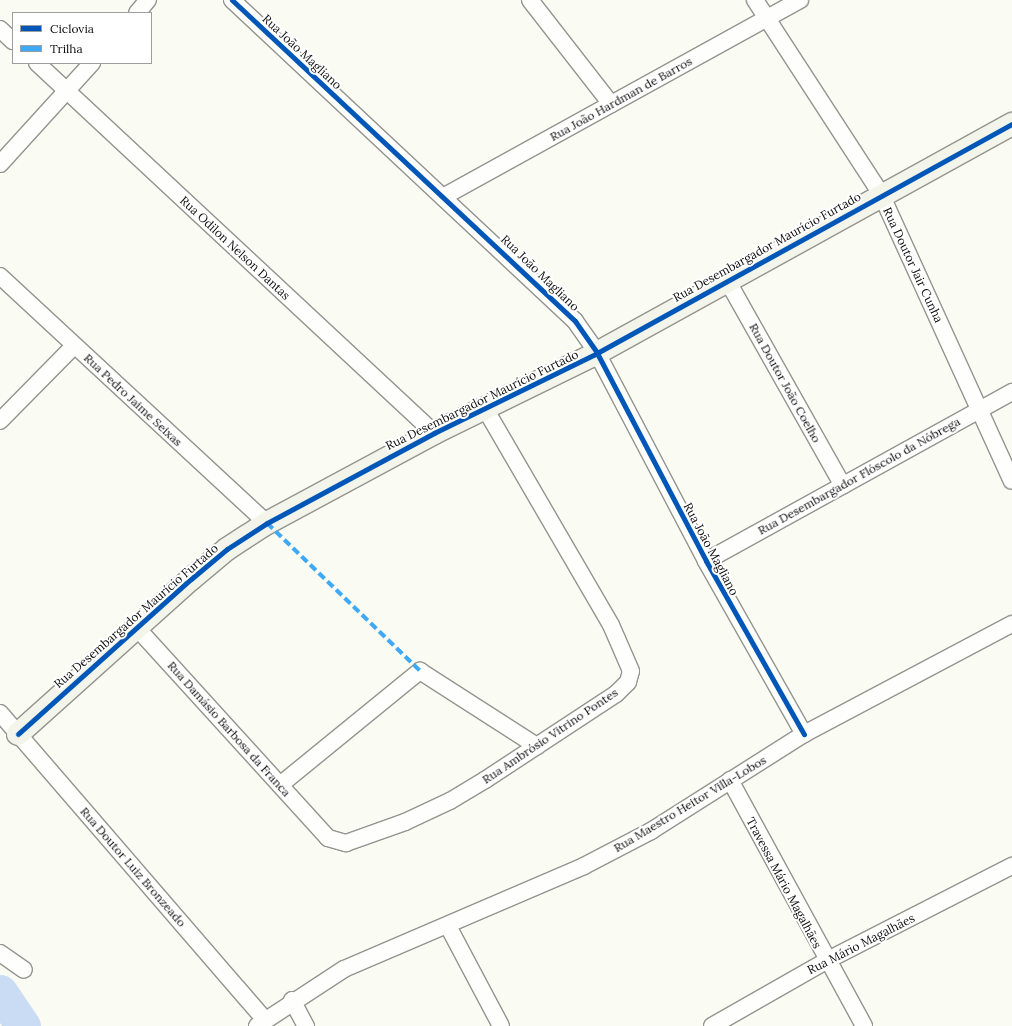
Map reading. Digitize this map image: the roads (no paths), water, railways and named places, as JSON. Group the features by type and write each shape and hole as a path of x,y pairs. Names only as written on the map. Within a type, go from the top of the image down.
{"street":[{"path":"138,12 148,0"},
{"name":"Rua João Magliano","path":"232,0 549,294 575,321 597,353 706,560 804,734"},
{"name":"Rua Doutor Jair Cunha","path":"755,0 769,18 880,194 1012,480"},
{"name":"Rua João Hardman de Barros","path":"443,197 800,0"},
{"path":"535,2 612,104"},
{"path":"0,29 12,40"},
{"name":"Rua Odilon Nelson Dantas","path":"38,64 434,432"},
{"path":"0,164 91,64"},
{"name":"Rua Desembargador Maurício Furtado","path":"18,734 227,549 267,523 434,432 486,410 597,353 880,194 1012,124"},
{"name":"Rua Pedro Jaime Seixas","path":"0,276 267,523"},
{"name":"Rua Doutor João Coelho","path":"727,280 843,486"},
{"path":"0,421 74,346"},
{"name":"Rua Desembargador Flóscolo da Nóbrega","path":"706,560 1012,392"},
{"name":"Rua Ambrósio Vitrino Pontes","path":"320,831 328,838 346,843 405,822 450,802 616,694 628,682 631,671 611,625 486,410"},
{"name":"Rua Maestro Heitor Villa-Lobos","path":"261,1023 292,1000 344,969 448,926 584,866 651,831 804,734 1012,624"},
{"name":"Rua Damásio Barbosa da Franca","path":"137,628 320,831"},
{"path":"280,785 420,671 537,746"},
{"name":"Rua Doutor Luiz Bronzeado","path":"0,713 261,1023"},
{"name":"Travessa Mário Magalhães","path":"730,780 826,961 864,1026"},
{"name":"Rua Mário Magalhães","path":"712,1026 826,961 1012,867"},
{"path":"448,926 501,1026"},
{"path":"0,953 24,970"},
{"path":"292,1000 306,1026"}],"waterway":[{"path":"0,992 23,1026"}]}
